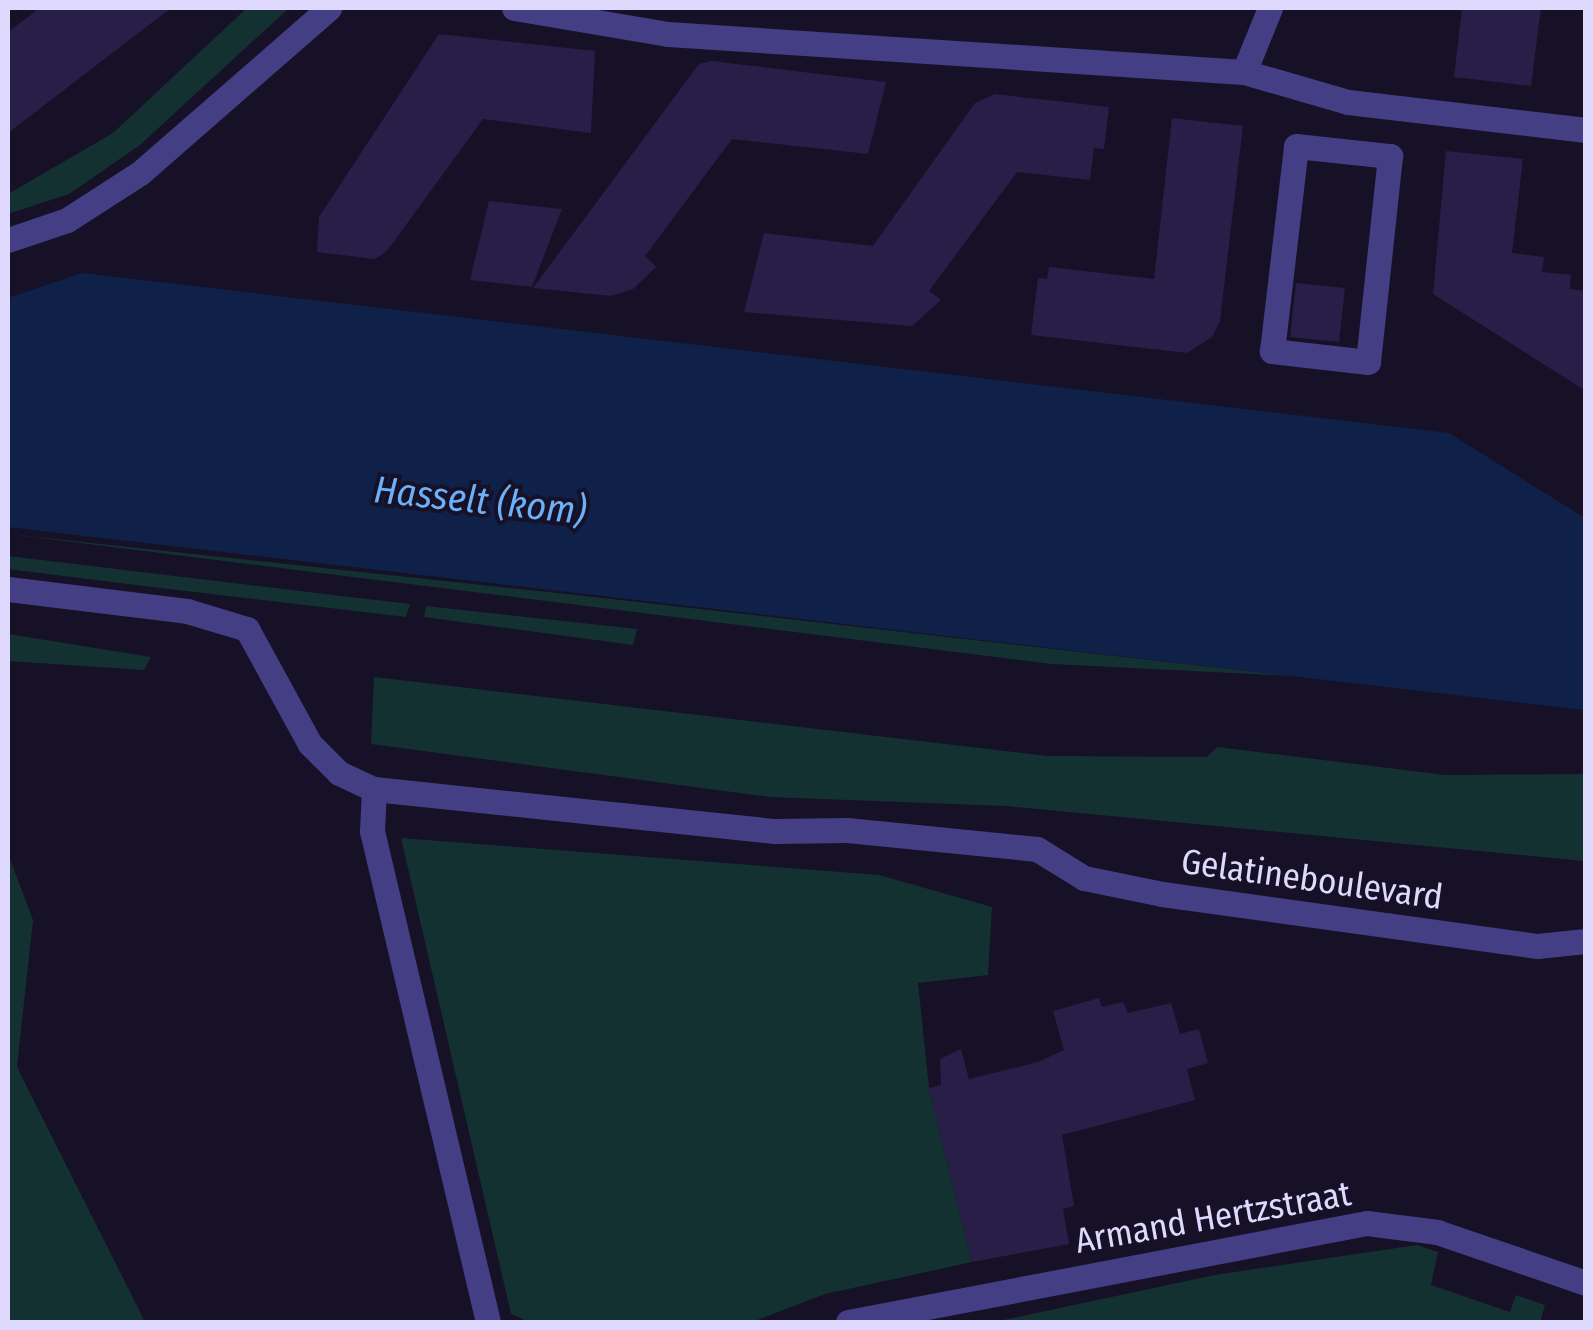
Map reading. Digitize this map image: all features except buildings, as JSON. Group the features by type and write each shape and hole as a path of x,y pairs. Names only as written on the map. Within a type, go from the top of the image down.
{"street":[{"path":"8,240 67,220 140,173 329,8"},
{"path":"514,8 668,34 1244,72 1348,102 1586,130"},
{"path":"1244,72 1270,8"},
{"path":"1296,146 1390,156 1368,362 1272,351 1296,146"},
{"path":"8,588 187,611 247,630 310,744 339,773 374,789 372,831 488,1322"},
{"name":"Gelatineboulevard","path":"374,789 1038,849 1084,878 1162,894 1537,946 1586,941"},
{"name":"Armand Hertzstraat","path":"848,1322 1367,1223 1436,1232 1586,1283"}],"green space":[{"path":"247,8 289,8 140,145 69,194 8,214 8,194 113,133"},
{"path":"8,534 576,595 1292,676 1052,664"},
{"path":"8,556 410,604 406,617 144,586 8,569"},
{"path":"426,606 637,629 633,645 424,617"},
{"path":"8,634 151,657 144,670 8,661"},
{"path":"374,677 1047,756 1207,757 1217,747 1445,775 1585,774 1585,861 1006,806 770,797 371,744"},
{"path":"401,838 879,875 992,907 988,975 918,983 929,1088 972,1262 825,1294 752,1322 529,1322 511,1314"},
{"path":"8,854 33,920 17,1067 145,1322 8,1322"},
{"path":"1417,1245 1438,1252 1431,1285 1510,1312 1516,1295 1545,1305 1540,1322 994,1322 1215,1275"}],"water":[{"name":"Hasselt (kom)","path":"82,273 1449,433 1585,518 1585,710 8,527 8,298"}]}
